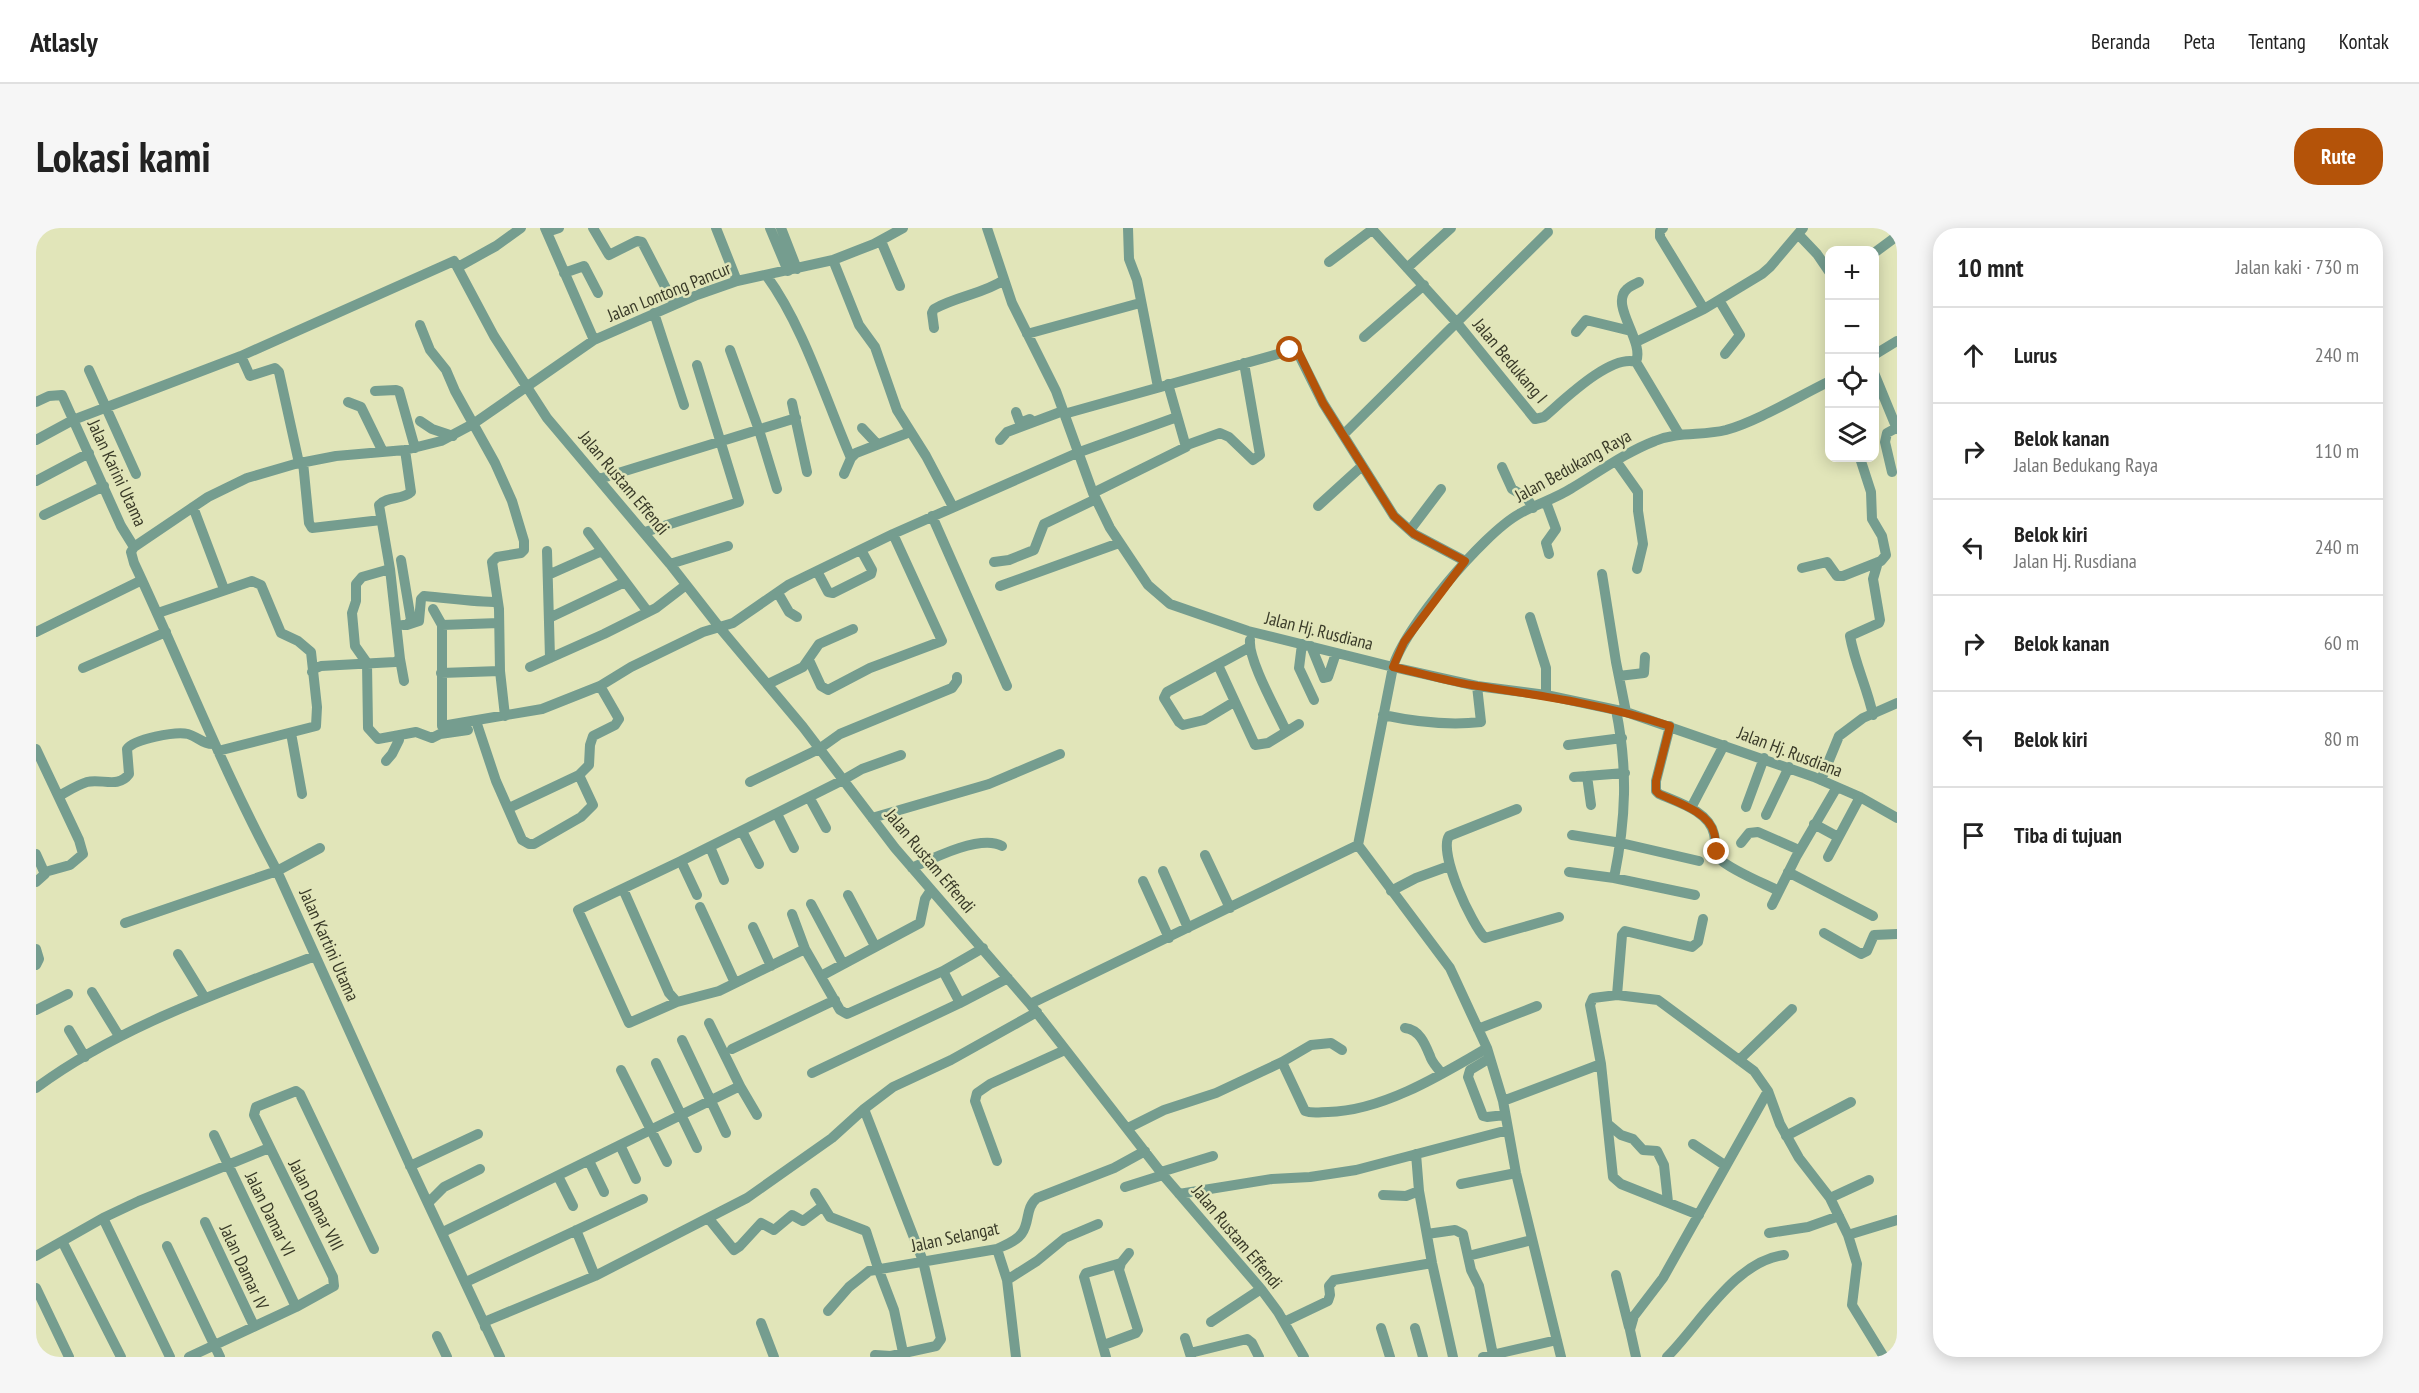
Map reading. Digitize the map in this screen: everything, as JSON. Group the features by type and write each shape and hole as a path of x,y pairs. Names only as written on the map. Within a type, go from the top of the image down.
{"street":[{"path":"36,440 72,416 107,408 241,357 316,321 454,261 458,267 496,246 521,228"},
{"path":"559,228 546,230 594,340"},
{"path":"593,228 609,255 638,241 642,242 674,304"},
{"path":"716,228 737,281"},
{"path":"770,228 790,271"},
{"path":"781,228 790,271"},
{"name":"Jalan Lontong Pancur","path":"134,547 193,507 247,478 336,456 410,449 453,436 594,340 674,304 737,281 833,260 903,228"},
{"name":"Jalan Hj. Rusdiana","path":"987,228 1015,310 1063,411 1094,496 1119,543 1148,585 1170,604 1253,632 1393,667 1477,686 1546,695 1621,711 1789,767 1860,797 1897,818"},
{"path":"1128,228 1129,259 1136,275 1140,303 1163,386 1187,445"},
{"path":"1407,268 1451,228"},
{"path":"1663,228 1660,231 1660,237 1704,309"},
{"path":"1329,262 1372,229"},
{"name":"Jalan Bedukang I","path":"1372,229 1424,285 1533,416 1538,419 1551,411 1587,379 1617,364 1631,360 1636,362"},
{"path":"1635,342 1704,309 1770,267 1801,231 1825,266"},
{"path":"1342,435 1548,232"},
{"path":"886,235 900,286"},
{"path":"1879,250 1897,236"},
{"path":"833,260 859,326 874,346 897,410 953,507"},
{"path":"564,273 584,266 598,293"},
{"name":"Jalan Rustam Effendi","path":"458,267 494,336 547,418 645,532 912,868 1033,1008 1179,1194 1261,1289 1284,1322 1304,1357"},
{"path":"768,275 796,325 857,453"},
{"path":"934,328 932,313 934,309 968,293 987,291 1004,280"},
{"path":"1639,282 1627,289 1623,297 1624,314 1638,350 1636,362 1679,434"},
{"path":"1364,337 1424,285"},
{"path":"1719,300 1740,335 1725,354"},
{"path":"1027,334 1140,303"},
{"path":"654,313 684,405"},
{"path":"1575,332 1586,320 1631,331"},
{"path":"420,325 430,350 446,370 495,463 512,501 524,541 524,550 521,553 493,559 505,716"},
{"path":"1879,351 1897,341"},
{"path":"1016,412 1020,423 1296,349 1342,435 1387,506 1410,530 1465,561"},
{"path":"730,350 759,430 777,489"},
{"path":"241,357 250,376 275,368 281,375 301,463 309,523 312,528 381,520"},
{"path":"994,562 1009,560 1034,550 1044,524 1187,445 1225,434 1253,460 1260,455 1244,363"},
{"path":"645,532 739,502 697,365"},
{"path":"89,370 136,474"},
{"name":"Jalan Bedukang Raya","path":"1358,845 1393,667 1404,642 1465,561 1504,525 1647,444 1679,434 1704,434 1729,429 1825,383"},
{"path":"1879,383 1897,428 1887,434 1885,442 1892,472"},
{"path":"375,391 397,390 399,392 410,449 411,492 407,496 380,503 381,520 402,625 400,659 404,681"},
{"path":"36,402 49,396 62,395 72,416"},
{"path":"348,402 361,407 383,452"},
{"path":"792,404 807,472"},
{"path":"1000,440 1007,432 1063,411"},
{"name":"Jalan Karini Utama","path":"72,416 121,526 134,547"},
{"path":"390,569 362,577 356,584 356,601 352,613 354,643 367,663 368,728 378,739 416,732 432,738 505,716 542,709 600,686 703,632 733,623 788,585 932,516 1077,453 1177,417"},
{"path":"599,479 796,418"},
{"path":"420,421 432,429 453,436"},
{"path":"862,428 877,444"},
{"path":"844,474 857,453 910,432"},
{"path":"36,480 89,453"},
{"path":"1616,461 1638,492 1638,512 1643,544 1637,569"},
{"path":"1802,568 1827,562 1839,577 1878,562 1886,555 1882,536 1872,519 1871,492 1861,462"},
{"path":"1318,506 1362,466"},
{"path":"1502,467 1512,489 1527,498 1533,508"},
{"path":"44,515 104,486"},
{"path":"1410,530 1441,489"},
{"path":"1546,502 1556,529 1547,540 1549,554"},
{"path":"193,507 224,589"},
{"path":"932,516 1007,686"},
{"path":"588,532 648,612"},
{"path":"809,660 821,686 828,690 870,668 942,641 896,533"},
{"path":"1000,586 1119,543"},
{"path":"670,564 728,546"},
{"name":"Jalan Kartini Utama","path":"134,547 130,552 131,557 158,613 216,748 254,828 278,871 410,1166 429,1202 500,1357"},
{"path":"817,571 828,592 834,593 871,574 872,570 861,550"},
{"path":"547,551 550,658"},
{"path":"548,575 602,551"},
{"path":"401,560 411,620 402,625"},
{"path":"1873,714 1864,680 1854,659 1850,636 1880,621 1873,579 1878,562"},
{"path":"1602,574 1619,676 1625,773 1624,817 1614,878"},
{"path":"36,632 142,580"},
{"path":"59,796 90,781 109,783 125,780 129,774 127,749 137,741 188,734 203,744 216,748 313,728 318,723 311,652 298,641 281,633 261,585 252,581 158,613"},
{"path":"549,618 625,582"},
{"path":"530,667 648,612 686,585"},
{"path":"778,593 789,612 797,617"},
{"path":"402,625 419,621 421,599 424,597 452,598 470,602 498,602"},
{"path":"433,609 442,625 442,726 477,725"},
{"path":"1530,616 1546,668 1546,695"},
{"path":"442,625 499,623"},
{"path":"768,684 803,667 819,644 853,629"},
{"path":"83,668 166,632"},
{"path":"1253,632 1250,647 1286,731"},
{"path":"1307,645 1324,678 1328,677 1336,653"},
{"path":"1307,645 1299,669 1314,700"},
{"path":"1234,702 1204,720 1187,725 1179,723 1165,702 1167,692 1250,647"},
{"path":"1619,676 1644,673 1645,657"},
{"path":"312,672 321,666 395,662 400,659"},
{"path":"1218,665 1256,745 1262,746 1299,724"},
{"path":"441,673 500,671"},
{"path":"750,782 819,749 840,734 952,688 957,677"},
{"path":"509,808 579,775 589,765 593,736 615,725 619,719 600,686"},
{"path":"1383,715 1419,722 1455,725 1481,722 1477,686"},
{"path":"1821,780 1839,736 1849,727 1897,702"},
{"path":"477,725 496,781 522,840 529,844 534,844 581,818 592,807 593,802 579,775"},
{"path":"1670,726 1656,781 1656,791 1691,808 1712,827 1717,852 1723,862 1779,891"},
{"path":"291,733 302,794"},
{"path":"386,761 396,747 398,737"},
{"path":"1568,745 1622,738"},
{"path":"1691,808 1724,745"},
{"path":"36,749 79,840 82,854 70,866 45,872"},
{"path":"872,818 989,784 1060,754"},
{"path":"804,949 705,996 677,1002 629,1023 578,910 777,814 862,769 901,756"},
{"path":"1746,807 1764,758"},
{"path":"1766,815 1789,767"},
{"path":"1574,777 1625,773"},
{"path":"1587,776 1591,805"},
{"path":"1772,905 1814,824 1837,787"},
{"path":"809,797 826,828"},
{"path":"1828,857 1860,797"},
{"path":"1517,809 1449,836 1446,842 1449,866 1485,938 1559,917"},
{"path":"777,814 794,848"},
{"path":"1814,824 1838,837"},
{"path":"742,831 759,864"},
{"path":"1741,843 1749,833 1758,832 1800,850"},
{"path":"1572,836 1621,843 1699,861"},
{"path":"912,868 972,845 990,841 1002,846"},
{"path":"491,1357 484,1322 595,1276 686,1228 709,1219 747,1198 832,1138 893,1087 951,1060 1033,1008 1100,972 1358,845 1450,968 1489,1053 1503,1101 1516,1173 1562,1357"},
{"path":"710,847 724,880"},
{"path":"125,923 278,871 320,848"},
{"path":"36,854 45,872 45,876 36,882"},
{"path":"1205,855 1230,908"},
{"path":"681,861 697,895"},
{"path":"1391,891 1416,878 1449,866"},
{"path":"1163,871 1188,928"},
{"path":"1569,872 1614,878 1695,895"},
{"path":"1788,872 1873,916"},
{"path":"1143,881 1169,938"},
{"path":"623,889 669,993 677,1002"},
{"path":"821,976 920,923 924,899 931,890"},
{"path":"848,895 875,946"},
{"path":"811,904 843,964"},
{"path":"700,907 735,983"},
{"path":"792,914 804,949 840,1010 847,1014 943,971 983,948"},
{"path":"1617,995 1623,933 1627,931 1692,947 1698,942 1703,919"},
{"path":"753,927 771,966"},
{"path":"1824,933 1861,954 1867,951 1874,935 1897,934"},
{"path":"36,949 39,959 36,965"},
{"path":"178,954 205,998"},
{"path":"36,1088 119,1036 205,998 315,956"},
{"path":"943,971 960,1003"},
{"path":"812,1073 1008,978"},
{"path":"92,992 119,1036"},
{"path":"36,1010 68,994"},
{"path":"1700,1215 1615,1180 1612,1172 1601,1064 1590,1001 1593,998 1617,995 1653,998 1662,1002 1759,1076 1768,1091 1786,1136 1799,1158 1830,1198 1848,1235 1857,1264 1852,1305 1884,1357"},
{"path":"732,1049 834,1000"},
{"path":"1478,1029 1537,1006"},
{"path":"1739,1060 1792,1009"},
{"path":"709,1023 757,1115"},
{"path":"1405,1028 1412,1029 1424,1041 1431,1060 1442,1073"},
{"path":"69,1030 85,1057"},
{"path":"682,1040 726,1133"},
{"path":"1128,1128 1164,1110 1216,1093 1282,1062 1311,1045 1332,1043 1342,1050"},
{"path":"997,1161 975,1101 977,1093 990,1084 1065,1050"},
{"path":"1282,1062 1304,1109 1309,1113 1361,1108 1489,1053"},
{"path":"1489,1053 1467,1074 1483,1116 1506,1115"},
{"path":"656,1063 697,1148"},
{"path":"1503,1101 1601,1064"},
{"path":"621,1070 667,1162"},
{"path":"443,1232 740,1086"},
{"path":"1630,1330 1634,1316 1663,1278 1768,1091"},
{"name":"Jalan Damar VIII","path":"296,1307 334,1286 333,1277 268,1148 254,1109 298,1092 312,1115 346,1194 374,1249"},
{"path":"1786,1136 1851,1102"},
{"path":"864,1109 923,1261 941,1339 936,1346 904,1355 875,1355"},
{"path":"1609,1125 1621,1135 1633,1140 1643,1150 1657,1151 1664,1165 1668,1202"},
{"path":"1179,1194 1272,1179 1310,1177 1356,1170 1508,1130"},
{"path":"410,1166 478,1134"},
{"name":"Jalan Damar VI","path":"214,1135 296,1307"},
{"path":"1693,1144 1726,1166"},
{"path":"620,1145 636,1179"},
{"path":"36,1256 63,1243 103,1218 139,1201 229,1166 268,1148"},
{"name":"Jalan Selangat","path":"878,1268 997,1249 1021,1235 1029,1207 1037,1198 1114,1168 1145,1151"},
{"path":"1416,1154 1419,1191 1432,1263 1453,1357"},
{"path":"1125,1187 1213,1156"},
{"path":"589,1161 604,1192"},
{"path":"429,1202 444,1186 480,1169"},
{"path":"1461,1184 1516,1173"},
{"path":"558,1176 573,1206"},
{"path":"1830,1198 1869,1180"},
{"path":"1383,1195 1406,1196 1419,1191"},
{"path":"815,1193 833,1219 864,1228 894,1310 904,1355"},
{"path":"466,1282 643,1199"},
{"path":"709,1219 734,1250 761,1223 774,1230 790,1215 803,1221 823,1206"},
{"path":"1769,1233 1808,1227 1839,1216"},
{"path":"103,1218 170,1357"},
{"path":"1848,1235 1897,1220"},
{"name":"Jalan Damar IV","path":"204,1222 254,1326"},
{"path":"1006,1280 1037,1261 1065,1238 1098,1224"},
{"path":"576,1230 595,1276"},
{"path":"1427,1234 1455,1230 1461,1232 1474,1277 1479,1286 1488,1356 1557,1340"},
{"path":"1468,1256 1532,1240"},
{"path":"63,1243 121,1357"},
{"path":"167,1246 220,1357"},
{"path":"997,1249 1006,1280 1016,1357"},
{"path":"1104,1345 1136,1334 1138,1330 1120,1276 1121,1263 1129,1253"},
{"path":"1667,1357 1742,1274 1762,1260 1784,1255"},
{"path":"1106,1357 1084,1277 1086,1273 1121,1263"},
{"path":"1284,1322 1328,1302 1329,1286 1334,1280 1432,1263"},
{"path":"828,1311 849,1287 869,1271 878,1268"},
{"path":"1616,1275 1636,1357"},
{"path":"36,1288 69,1357"},
{"path":"1211,1322 1261,1289"},
{"path":"189,1357 296,1307"},
{"path":"761,1323 774,1357"},
{"path":"1381,1328 1389,1357"},
{"path":"1415,1328 1423,1357"},
{"path":"437,1336 447,1357"},
{"path":"1185,1338 1190,1355 1247,1339 1252,1342 1259,1357"}],"route":[{"path":"1290,350 1298,351 1323,403 1394,516 1414,534 1465,561 1404,642 1393,667 1477,686 1546,695 1626,712 1670,726 1656,781 1656,791 1691,808 1708,823 1714,832 1717,852"}]}
